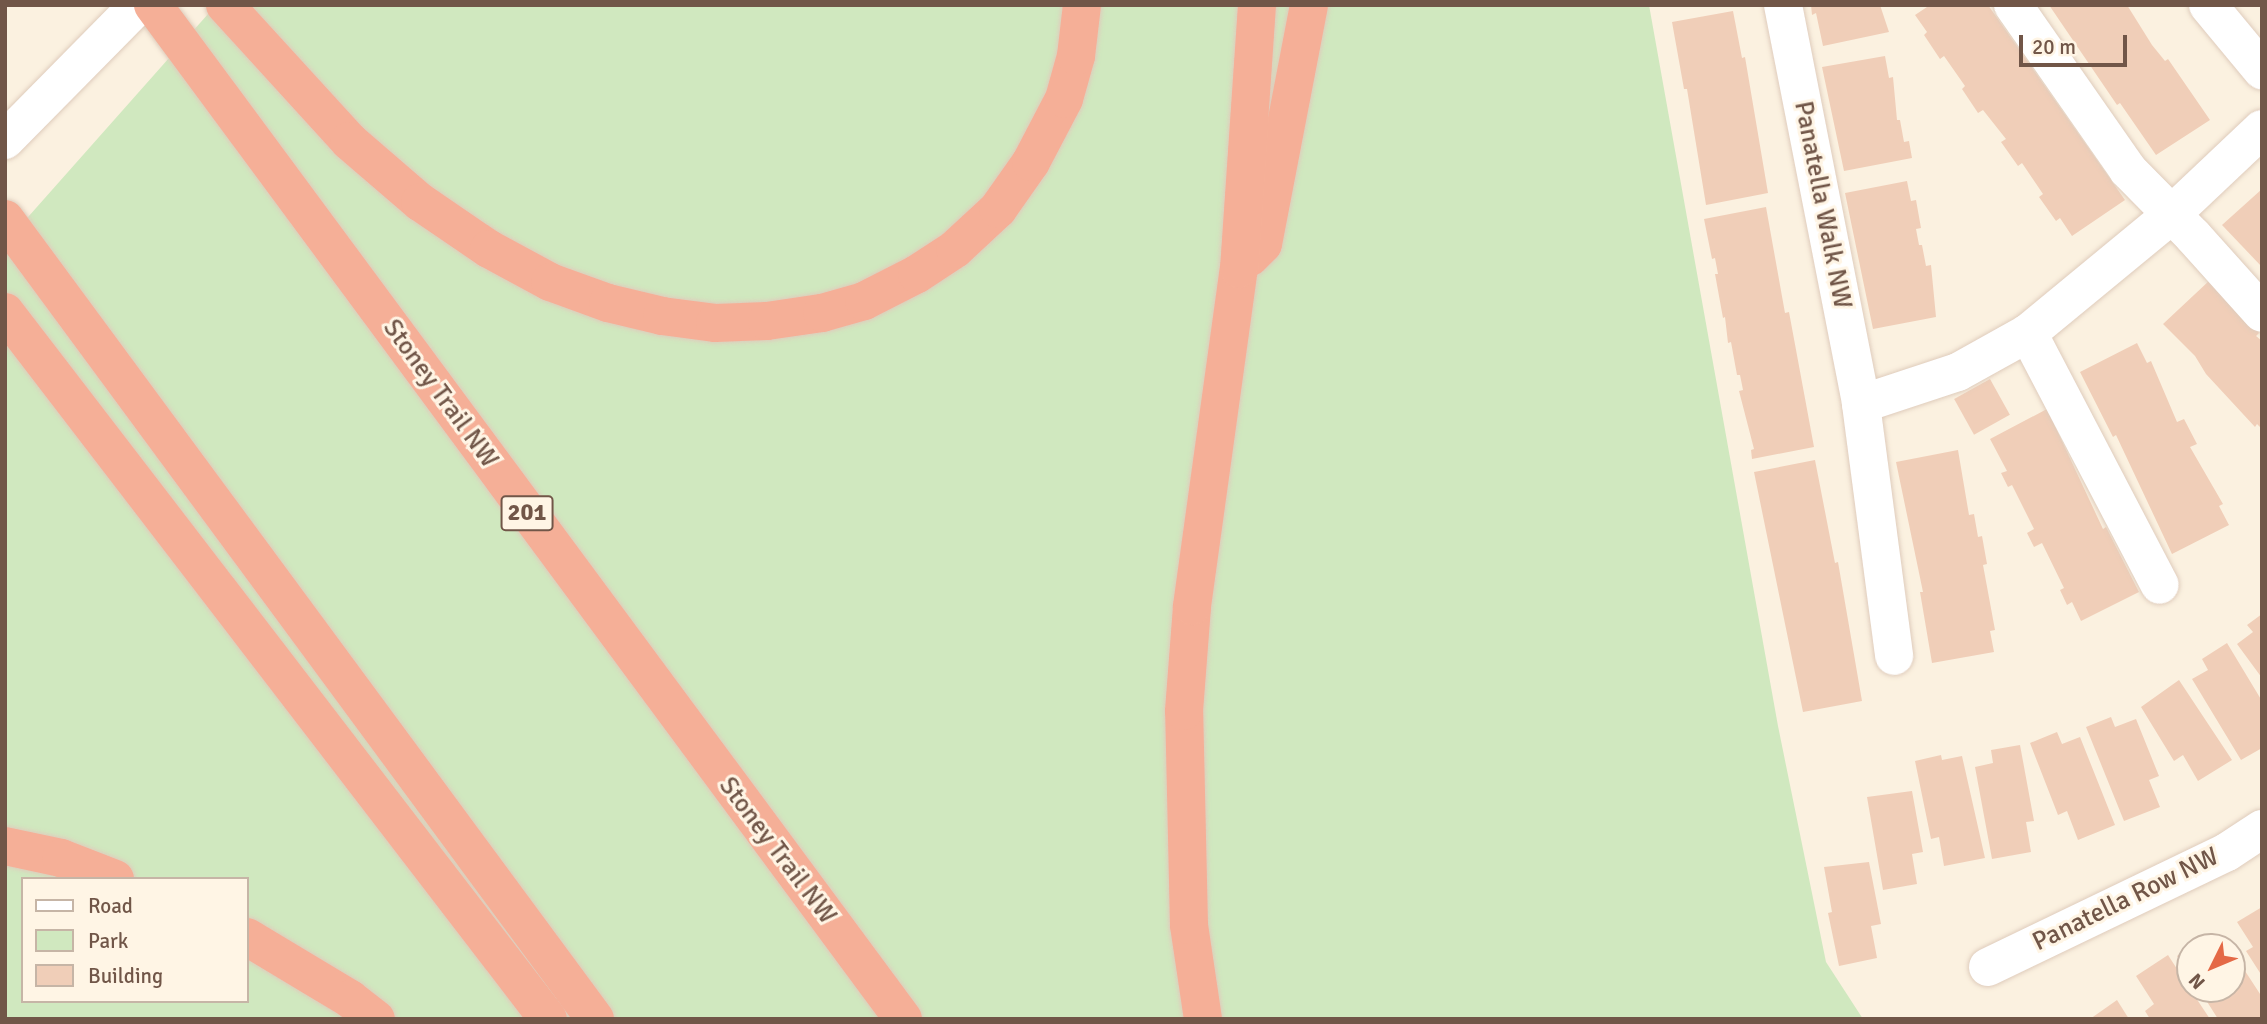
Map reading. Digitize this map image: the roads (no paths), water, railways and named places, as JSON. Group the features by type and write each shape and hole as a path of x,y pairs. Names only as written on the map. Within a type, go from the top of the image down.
{"highway":[{"name":"Stoney Trail NW","path":"153,5 903,1019"},
{"path":"225,5 349,141 420,202 489,249 550,282 608,303 662,316 715,323 767,321 822,313 864,301 917,274 955,249 998,209 1031,162 1059,110 1076,57 1082,5"},
{"path":"1203,1019 1189,925 1184,711 1192,606 1239,268 1257,5"},
{"path":"1239,268 1263,244 1309,5"},
{"path":"5,219 595,1019"},
{"path":"5,312 548,1019"},
{"path":"5,846 61,858 110,877"},
{"path":"248,938 350,999 376,1019"}],"street":[{"path":"5,140 138,5"},
{"name":"Panatella Walk NW","path":"1783,5 1861,404 1894,656"},
{"path":"2013,5 2128,170 2262,313"},
{"path":"2208,5 2262,70"},
{"path":"1861,404 1958,372 2028,333 2171,215 2262,129"},
{"path":"2028,333 2160,585"},
{"name":"Panatella Row NW","path":"1988,967 2227,852 2262,829"}]}
